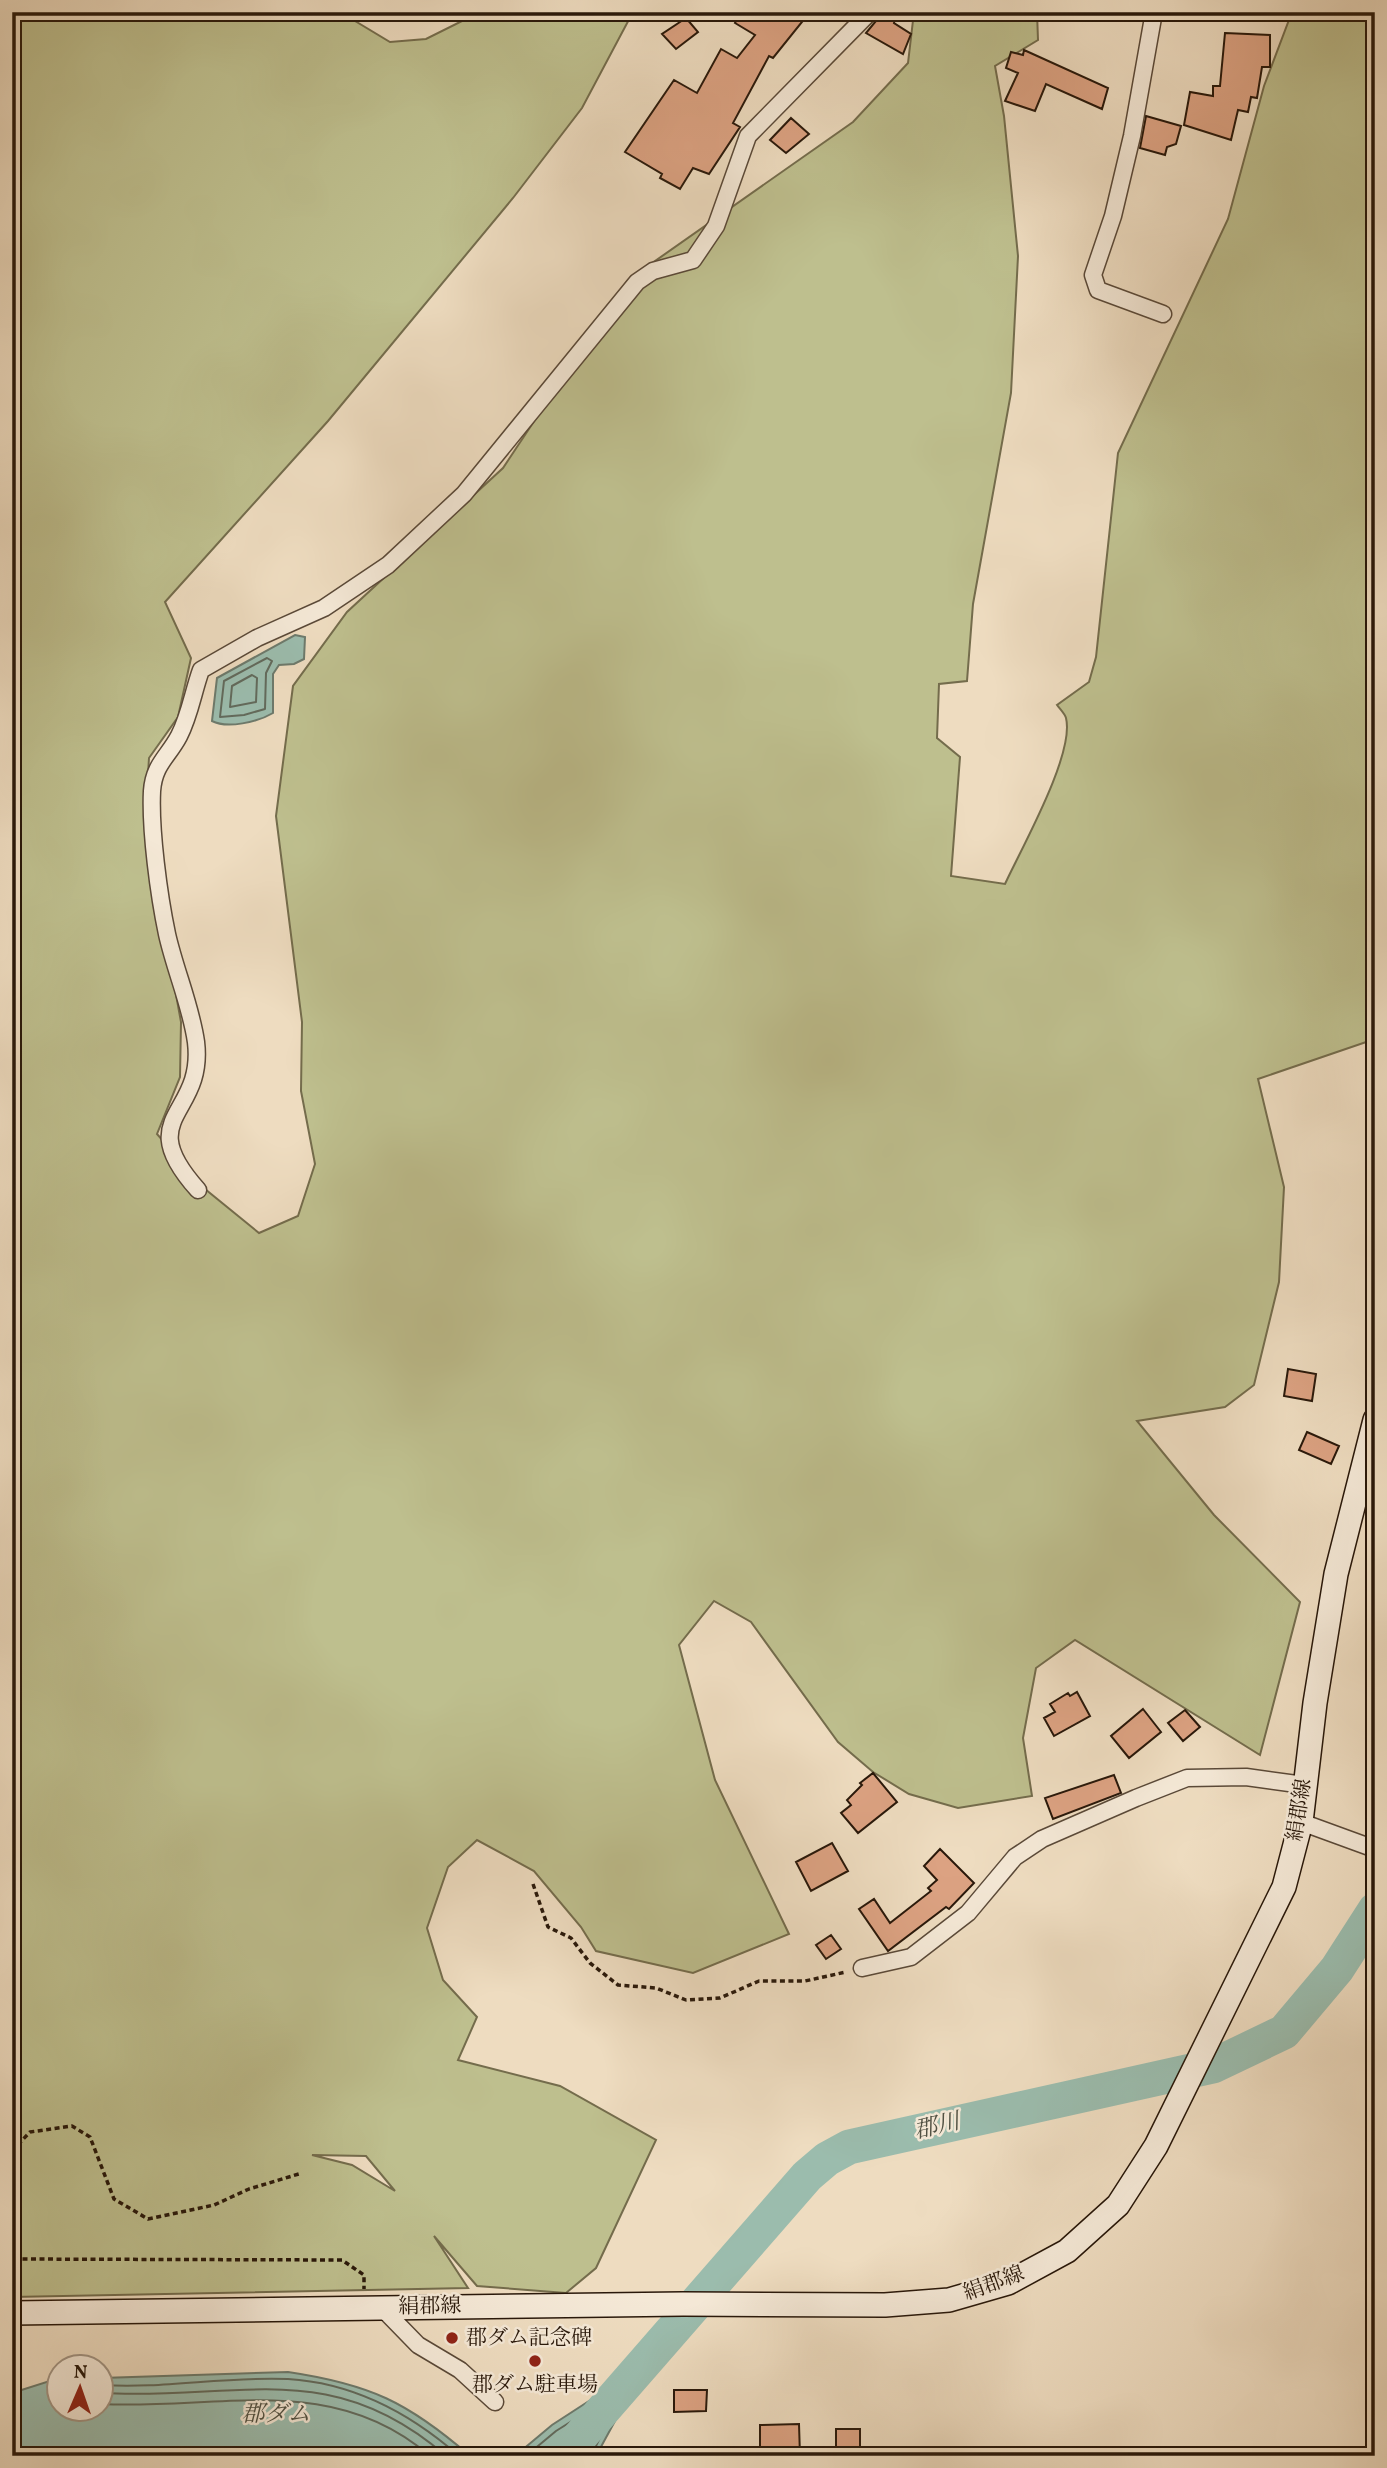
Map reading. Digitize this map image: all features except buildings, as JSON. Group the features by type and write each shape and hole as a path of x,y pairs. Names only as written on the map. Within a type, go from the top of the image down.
{"main road":[{"name":"絹郡線","path":"12,2313 683,2304 885,2305 949,2300 1008,2283 1067,2251 1118,2205 1156,2146 1284,1887 1301,1822 1304,1785 1336,1574 1375,1420"}],"street":[{"path":"198,1190 178,1167 170,1151 167,1132 183,1104 196,1068 196,1041 167,932 152,791 158,763 178,738 190,712 201,670 257,638 324,608 377,573 464,494 637,282 653,271 692,260 716,226 748,136 870,12"},
{"path":"1154,12 1132,136 1113,216 1093,275 1098,290 1163,314"},
{"path":"862,1968 911,1957 968,1913 1015,1857 1042,1839 1136,1798 1187,1778 1246,1777 1304,1785"},
{"path":"1301,1822 1375,1849"},
{"path":"373,2308 418,2345 460,2370 495,2402"}],"path":[{"path":"533,1884 548,1927 570,1938 590,1963 618,1985 656,1988 686,2000 703,2001 720,1998 759,1981 805,1981 862,1968"},
{"path":"12,2151 30,2132 72,2126 90,2137 114,2199 148,2219 214,2205 249,2189 302,2173"},
{"path":"14,2259 342,2260 364,2275 373,2308"}],"green space":[{"path":"12,12 340,12 390,42 426,39 480,12 633,12 582,108 513,198 328,421 165,602 191,658 178,717 149,758 145,824 181,1022 180,1077 157,1134 205,1189 259,1233 298,1216 315,1164 301,1091 302,1022 276,816 293,686 347,612 503,468 628,280 853,122 908,63 914,12 1037,12 1038,40 995,66 1004,116 1018,256 1011,393 973,604 967,681 939,684 937,738 960,757 951,876 1005,884 1045,801 1063,754 1067,734 1066,718 1057,705 1089,682 1096,657 1118,453 1228,219 1264,86 1292,12 1375,12 1375,1039 1258,1079 1284,1187 1279,1282 1254,1385 1225,1407 1137,1421 1214,1515 1300,1602 1260,1755 1075,1640 1036,1668 1023,1738 1032,1796 958,1808 909,1794 873,1772 838,1742 751,1622 714,1601 679,1645 715,1780 789,1934 693,1973 596,1951 581,1927 534,1871 477,1840 448,1867 427,1928 443,1980 477,2017 458,2060 560,2086 656,2140 596,2268 566,2293 477,2286 434,2236 468,2288 12,2297","holes":["312,2155 366,2156 395,2191 352,2165"]}],"water":[{"path":"295,635 305,637 304,659 294,664 279,665 273,674 273,713 242,723 212,721 217,678"},
{"path":"646,2364 596,2456 515,2456 552,2425"},
{"name":"郡ダム","path":"288,2372 317,2377 386,2398 427,2422 470,2456 12,2456 12,2393 46,2382 46,2422 116,2422 116,2378"}],"waterway":[{"name":"郡川","path":"563,2456 807,2176 827,2159 849,2147 1213,2066 1284,2032 1337,1969 1375,1910"}],"place":[{"name":"郡ダム記念碑","path":"452,2338"},
{"name":"郡ダム駐車場","path":"535,2361"}]}
